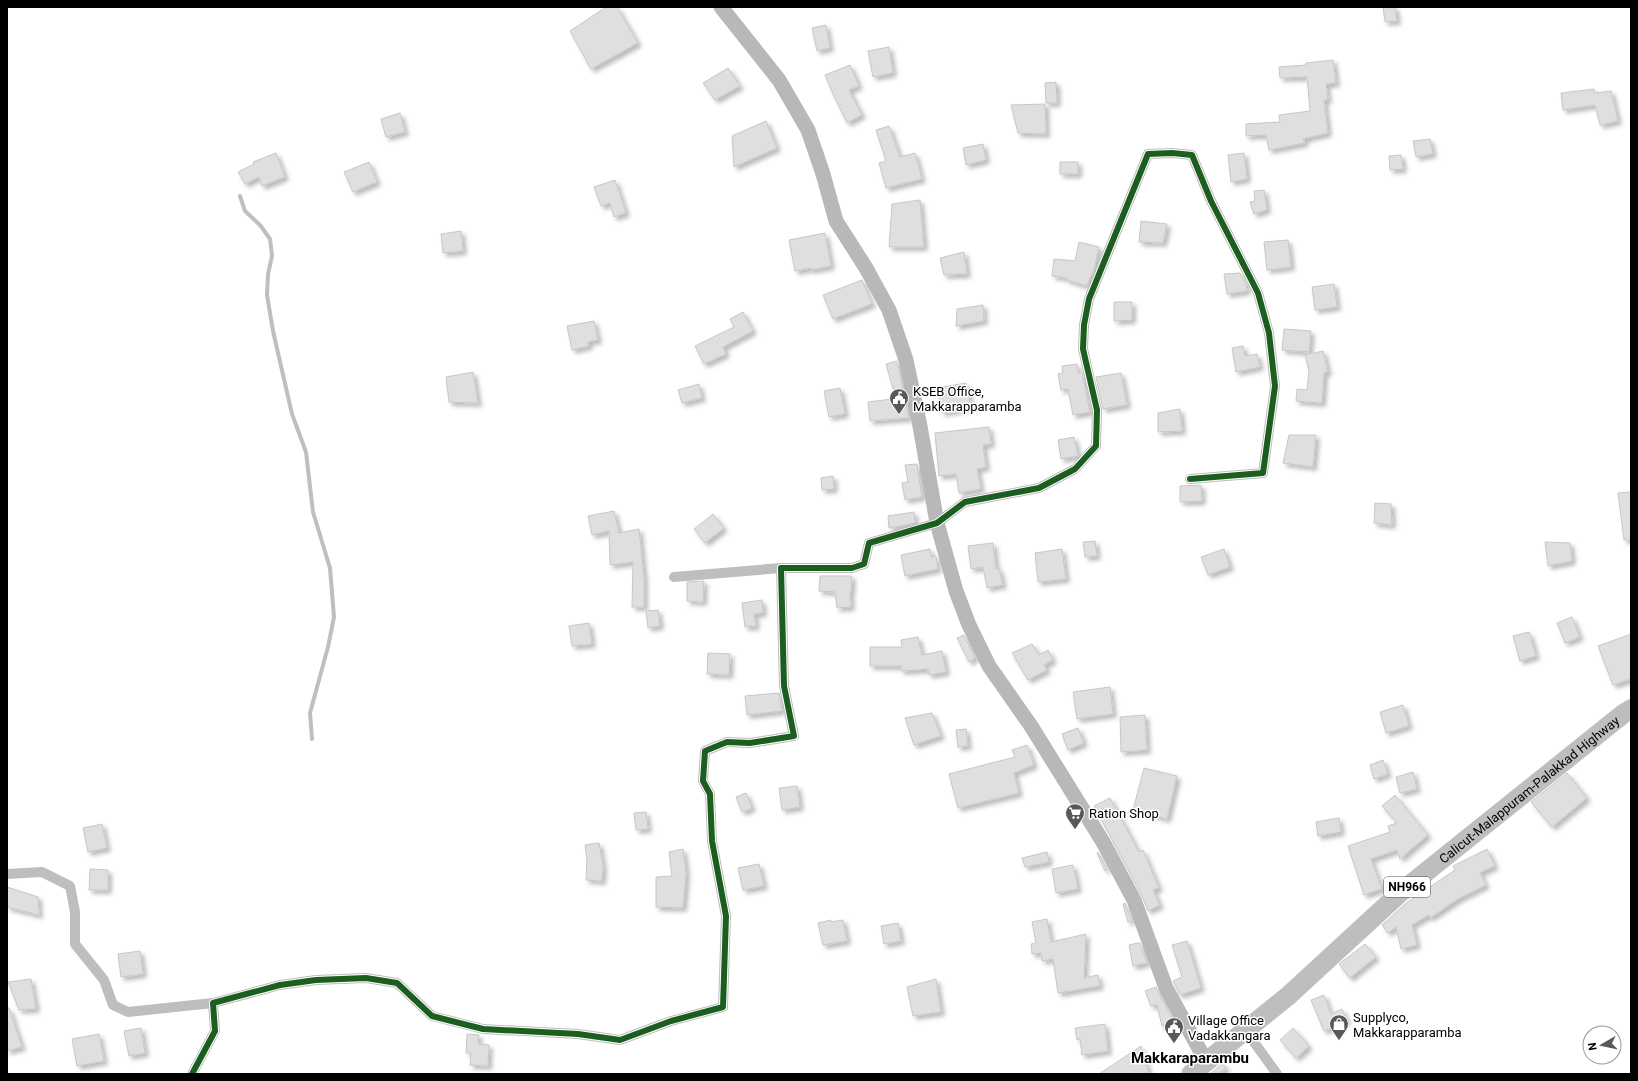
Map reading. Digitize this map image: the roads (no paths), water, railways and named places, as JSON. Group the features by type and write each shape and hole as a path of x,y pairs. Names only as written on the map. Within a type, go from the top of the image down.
{"highway":[{"name":"Calicut-Malappuram-Palakkad Highway","path":"1191,1074 1207,1063 1288,996 1401,892 1631,709"}],"main road":[{"path":"721,7 779,80 808,130 823,174 836,221 866,268 889,310 906,360 920,426 937,523 956,590 969,625 989,666 1031,726 1103,842 1134,900 1166,988 1207,1063"}],"street":[{"path":"674,577 781,568 852,568 864,564 870,543 937,523 965,502 1039,488 1075,469 1096,446 1097,410 1083,349 1084,325 1089,299 1148,154 1172,153 1192,155 1218,215 1258,293 1269,333 1276,386 1263,473 1190,479"},
{"path":"7,874 42,872 70,886 75,912 75,944 104,980 113,1006 128,1012 213,1003 280,986 316,980 366,978 397,983 432,1016 482,1029 578,1034 620,1040 671,1021 723,1007 726,916 712,841 710,794 703,781 705,750 728,742 750,743 794,736 784,686 781,568"},
{"path":"192,1074 215,1031 213,1003"},
{"path":"1246,1031 1278,1074"}],"waterway":[{"path":"240,196 245,211 260,225 270,239 272,256 268,274 267,295 273,331 292,414 306,452 313,512 330,568 334,617 328,647 310,713 312,739"}],"place":[{"name":"KSEB Office, Makkarapparamba","path":"899,415"},
{"name":"Ration Shop","path":"1075,830"},
{"name":"Supplyco, Makkarapparamba","path":"1339,1041"},
{"name":"Village Office Vadakkangara","path":"1174,1044"}],"district":[{"name":"Makkaraparambu","path":"1190,1058"}]}
